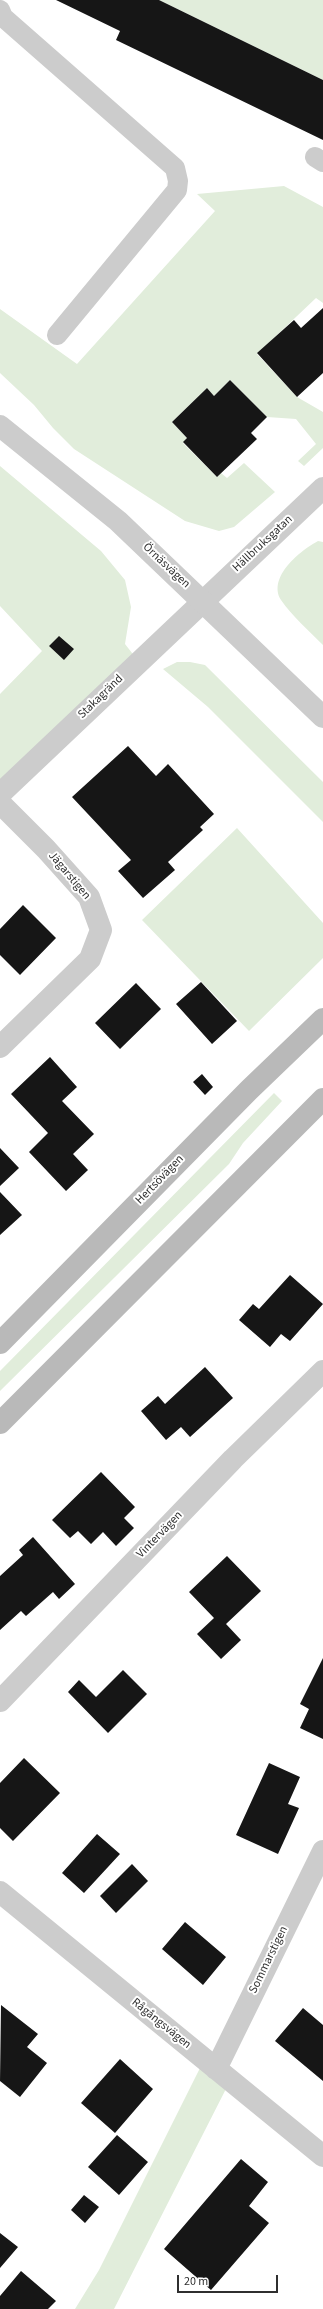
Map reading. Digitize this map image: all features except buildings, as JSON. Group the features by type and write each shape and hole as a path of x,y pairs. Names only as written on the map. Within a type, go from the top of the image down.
{"main road":[{"name":"Hertsövägen","path":"0,1343 249,1090 323,1019"},
{"path":"0,1423 323,1099"}],"street":[{"name":"Örnäsvägen","path":"0,426 118,521 323,717"},
{"name":"Hällbruksgatan","path":"202,601 321,493"},
{"name":"Stakagränd","path":"0,794 202,601"},
{"name":"Jägarstigen","path":"0,803 46,849 89,898 100,930 90,959 0,1047"},
{"name":"Vintervägen","path":"0,1701 233,1459 323,1371"},
{"name":"Sommarstigen","path":"216,2069 323,1852"},
{"name":"Rågångsvägen","path":"0,1892 323,2156"}],"lane":[{"path":"0,10 3,17 175,168 178,181 177,190 57,335"}],"green space":[{"path":"159,0 323,0 323,80"},
{"path":"284,186 323,207 323,303 316,298 257,354 297,397 323,412 323,448 304,466 298,461 316,444 296,419 267,417 230,380 214,396 207,388 172,422 187,438 183,443 217,477 221,473 227,478 244,463 275,492 234,527 219,531 185,521 74,449 53,428 34,405 0,373 0,309 77,364 215,211 197,194"},
{"path":"0,466 101,551 125,580 131,607 125,644 139,662 0,797 0,694 42,651 0,606"},
{"path":"318,541 323,542 323,645 290,612 281,600 278,591 278,582 288,565 303,551"},
{"path":"177,662 190,662 205,665 323,782 323,822 208,707 163,669"},
{"path":"237,828 323,923 323,958 249,1031 142,920"},
{"path":"274,1093 282,1101 243,1143 229,1164 0,1391 0,1371"},
{"path":"204,2060 230,2081 114,2309 75,2309 99,2270"}]}
